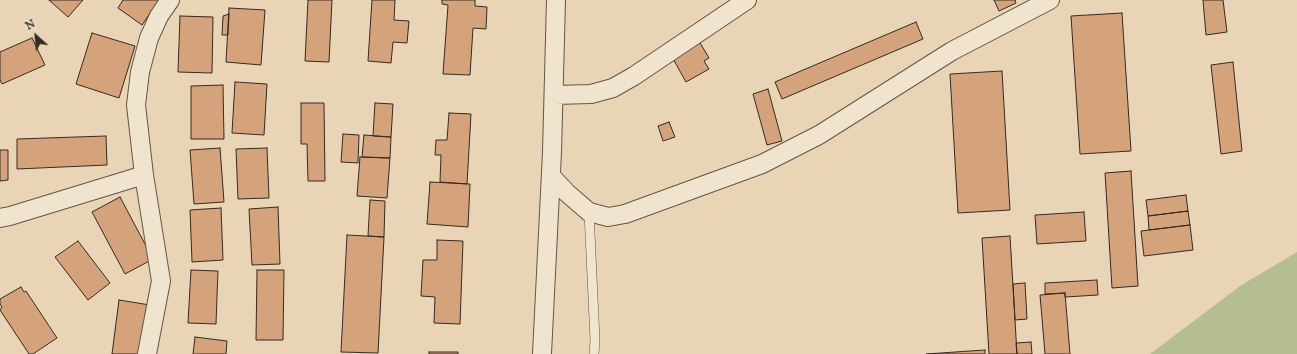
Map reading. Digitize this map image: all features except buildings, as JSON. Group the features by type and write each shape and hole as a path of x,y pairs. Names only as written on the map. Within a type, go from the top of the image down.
{"street":[{"path":"146,354 161,280 144,175 136,106 140,72 149,38 159,16 170,0"},
{"path":"542,354 551,176 556,0"},
{"path":"554,95 591,94 613,88 634,76 747,0"},
{"path":"551,176 567,193 589,212 608,217 625,214 762,164 819,135 952,51 1050,0"},
{"path":"0,218 144,175"}],"lane":[{"path":"589,212 595,340 594,354"}],"green space":[{"path":"1297,252 1297,354 1150,354 1240,286"}]}
